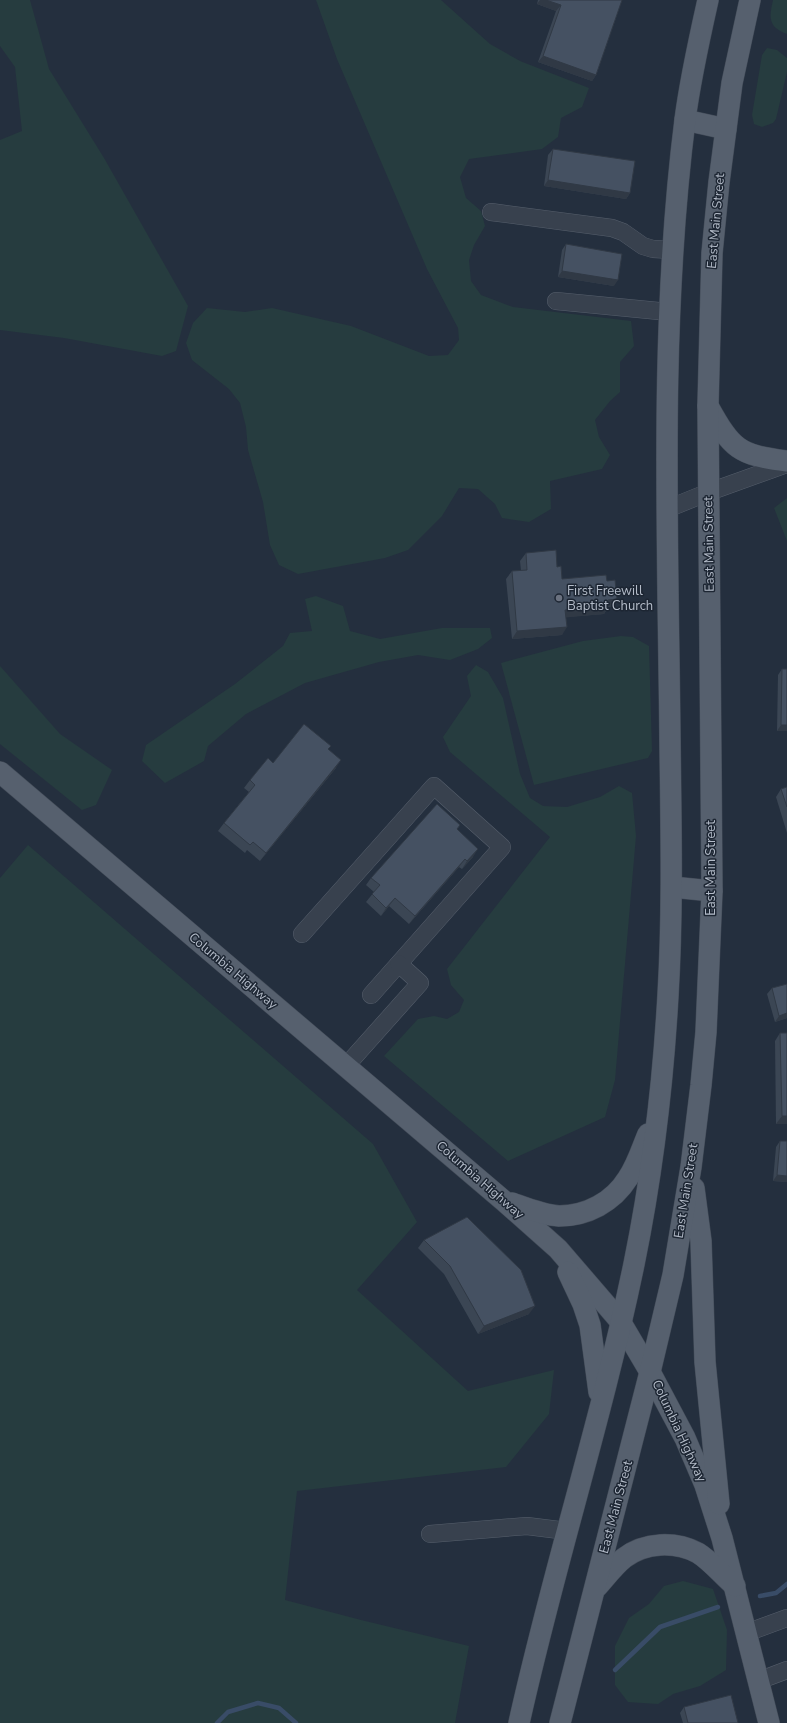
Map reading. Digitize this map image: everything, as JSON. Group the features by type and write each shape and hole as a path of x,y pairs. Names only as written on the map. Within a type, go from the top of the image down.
{"main road":[{"name":"East Main Street","path":"560,1723 650,1372 672,1275 691,1167 706,1032 712,891 708,405 712,253 732,83 750,0"},
{"path":"519,1723 601,1404 633,1267 647,1188 658,1111 668,997 672,887 667,509 669,312 672,250 685,120 706,1"},
{"path":"685,120 726,129"},
{"path":"708,405 720,428 733,444 747,454 787,461"},
{"name":"Columbia Highway","path":"0,772 504,1201 558,1249 620,1322 650,1372 685,1438 705,1485 722,1538 735,1586 768,1723"},
{"path":"672,887 712,891"},
{"path":"504,1201 535,1211 558,1216 581,1213 598,1207 616,1195 629,1177 658,1111"},
{"path":"691,1167 701,1241 705,1362 722,1538"},
{"path":"558,1249 583,1304 590,1325 601,1404"},
{"path":"594,1590 616,1564 626,1557 642,1549 659,1545 680,1546 699,1554 735,1586"}],"street":[{"path":"491,212 612,228 623,232 643,246 654,249 672,250"},
{"path":"556,301 669,312"},
{"path":"667,509 787,464"},
{"path":"302,934 434,786 502,847 371,995"},
{"path":"346,1066 420,983 399,964"},
{"path":"430,1534 527,1526 568,1531"},
{"path":"746,1633 787,1618"},
{"path":"758,1681 787,1670"}],"green space":[{"path":"0,0 30,0 49,69 104,158 188,306 176,351 162,356 64,338 0,330 0,140 22,131 15,67 0,46"},
{"path":"316,0 441,0 490,44 520,61 589,88 582,107 561,118 558,137 542,149 469,159 460,177 466,198 481,211 485,226 474,245 469,260 471,281 481,295 513,307 631,321 634,346 620,362 620,392 610,401 595,420 599,437 610,455 602,469 550,481 551,509 529,522 502,518 495,504 478,489 459,488 442,516 408,550 385,558 298,574 279,565 270,545 263,502 248,450 246,427 240,403 229,389 192,360 186,343 193,323 207,308 245,312 272,308 351,326 429,356 448,355 459,340 458,328 427,269 337,59"},
{"path":"773,0 787,0 787,34 776,28 771,21"},
{"path":"767,48 777,50 787,58 787,72 776,119 773,123 762,127 754,124 752,115 762,55"},
{"path":"787,498 787,541 774,508"},
{"path":"316,596 343,606 350,631 380,639 442,628 490,628 492,638 478,649 450,660 418,655 379,662 305,683 246,714 208,746 204,761 165,783 142,761 146,745 235,684 283,646 290,633 312,631 305,599"},
{"path":"621,636 633,637 649,646 652,751 648,758 534,785 501,663 583,641"},
{"path":"476,665 488,672 503,698 520,774 530,798 543,806 567,807 600,797 619,786 632,793 636,836 615,1080 605,1117 508,1161 384,1056 418,1019 434,1016 447,1019 459,1012 464,1000 451,985 447,969 550,837 450,752 443,737 471,696 467,676"},
{"path":"0,666 60,734 112,770 96,805 82,810 0,744"},
{"path":"28,845 373,1144 417,1222 357,1290 468,1391 554,1370 549,1414 506,1467 297,1491 285,1600 469,1646 455,1723 0,1723 0,878"},
{"path":"683,1581 713,1589 727,1630 726,1670 700,1686 673,1694 658,1704 628,1702 615,1685 615,1646 629,1618 649,1604 664,1586"}],"building":[{"path":"546,0 622,0 596,75 543,56 561,5"},
{"path":"553,149 635,161 630,193 548,180"},
{"path":"566,244 622,254 618,280 562,271"},
{"name":"First Freewill Baptist Church","path":"556,550 557,567 561,566 562,579 606,575 607,581 615,580 617,599 608,600 609,606 565,610 567,627 517,631 512,571 527,570 526,553"},
{"path":"782,669 787,669 787,725 781,725"},
{"path":"304,724 331,746 328,749 341,760 266,853 253,842 250,845 224,823 255,785 250,780 268,758 273,763"},
{"path":"787,787 787,807 781,789"},
{"path":"437,804 460,825 457,829 478,849 467,861 465,859 415,916 395,898 386,908 372,894 380,885 371,878"},
{"path":"787,984 787,1013 779,1016 772,988"},
{"path":"780,1033 787,1033 787,1116 782,1116"},
{"path":"780,1141 787,1141 787,1176 777,1175"},
{"path":"467,1217 521,1270 535,1306 484,1326 450,1266 424,1240"},
{"path":"731,1695 738,1723 688,1723 684,1707"}],"waterway":[{"path":"760,1596 776,1593 787,1584"},
{"path":"615,1670 660,1627 718,1607"},
{"path":"217,1723 228,1712 258,1703 279,1708 296,1723"}],"place":[{"name":"First Freewill Baptist Church","path":"559,598"}]}
